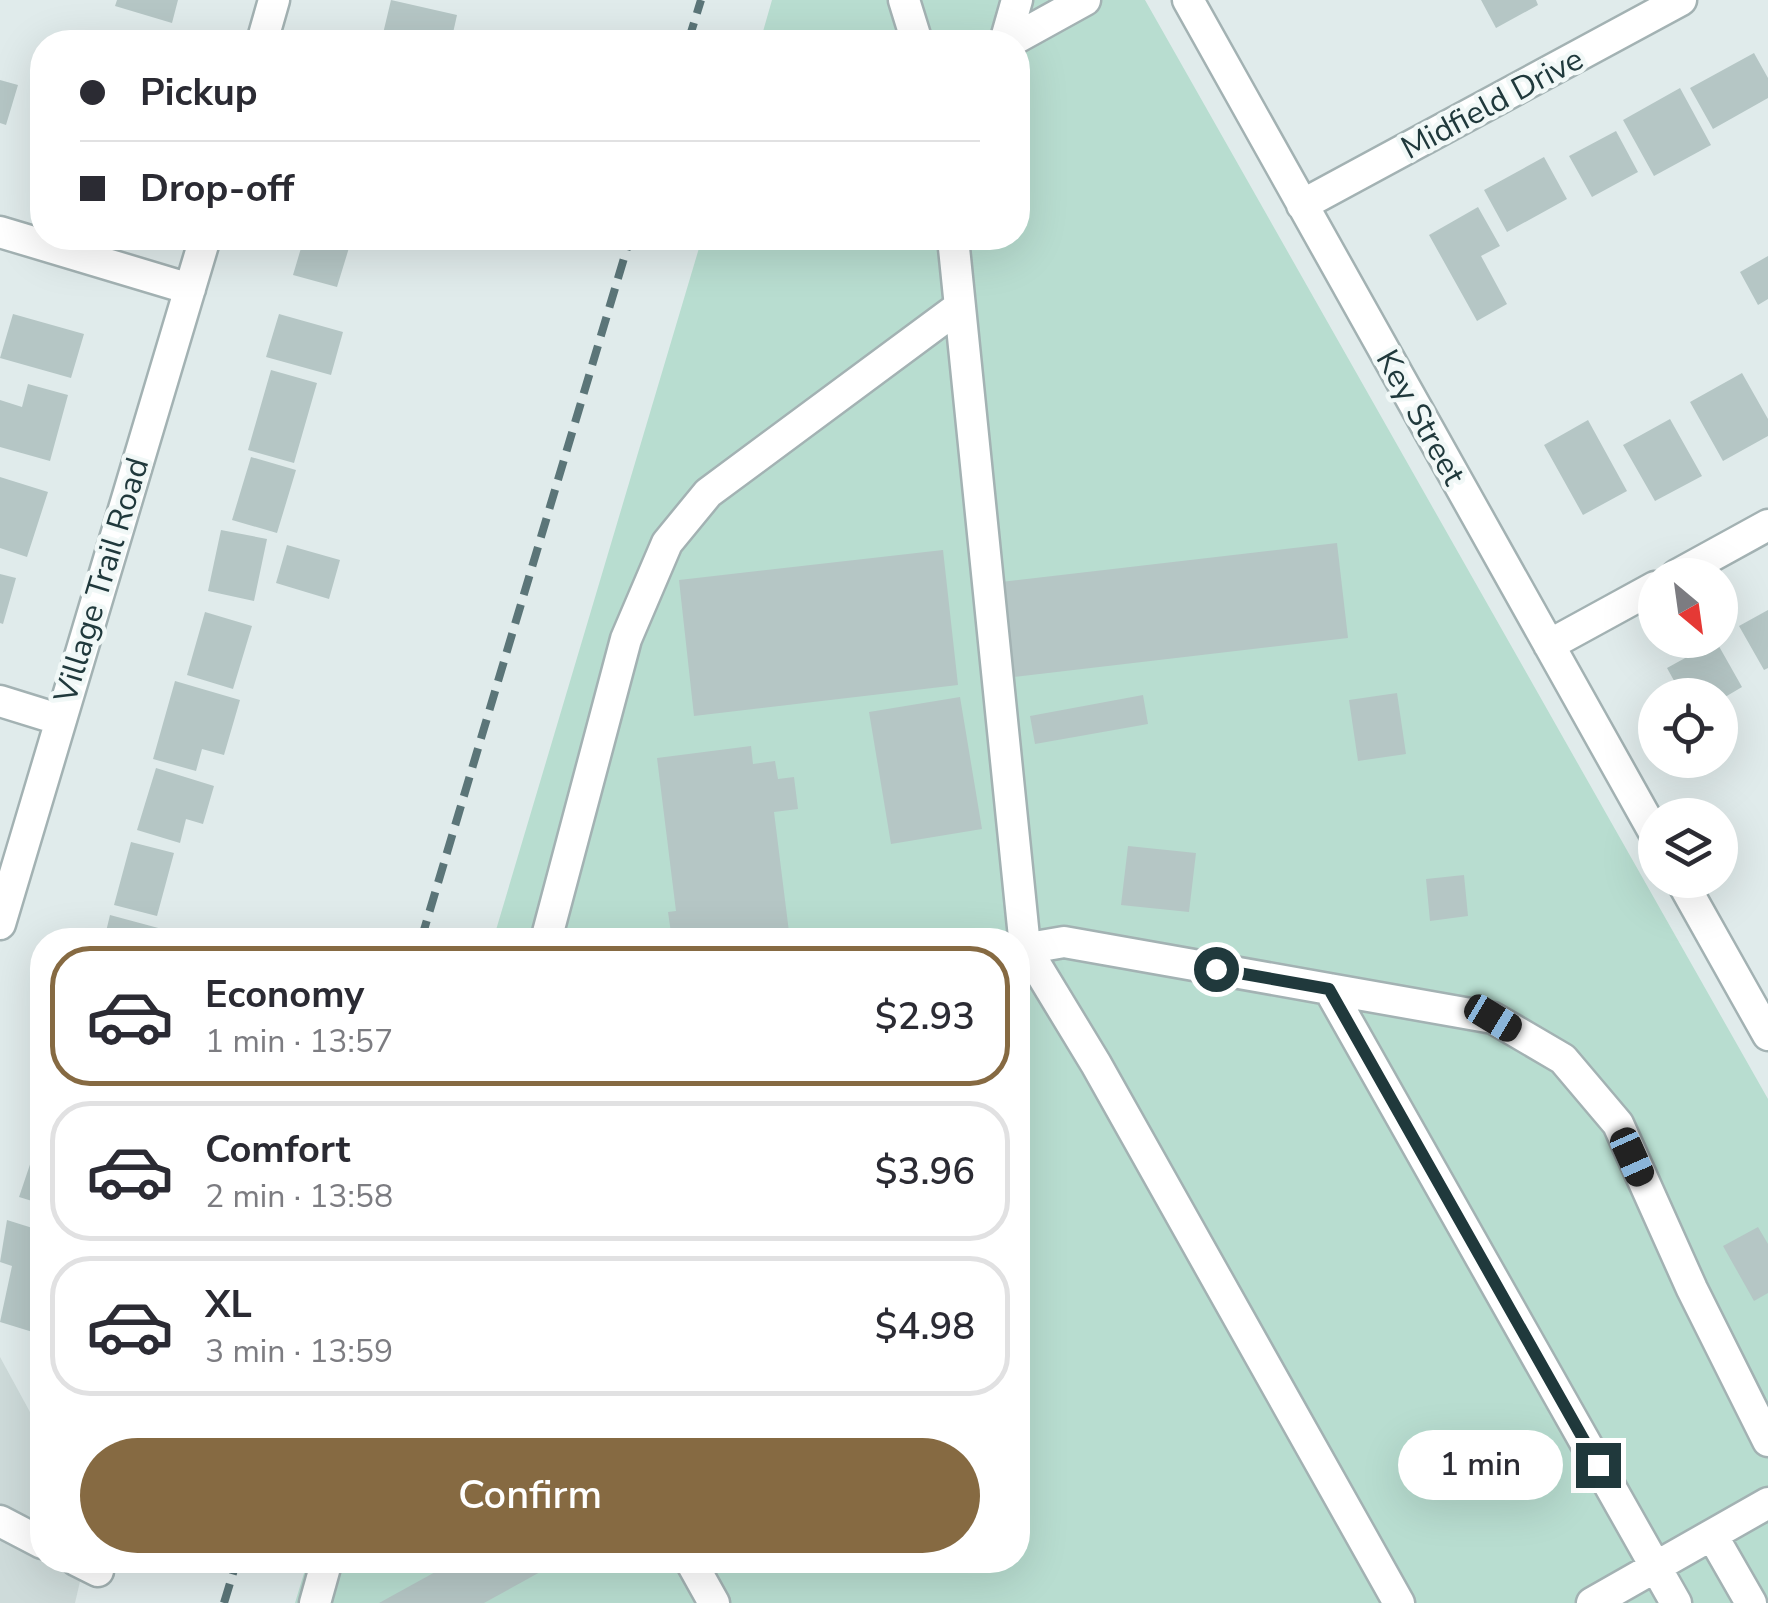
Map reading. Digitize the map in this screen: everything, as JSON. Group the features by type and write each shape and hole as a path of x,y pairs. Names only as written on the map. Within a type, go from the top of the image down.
{"street":[{"path":"265,30 274,0"},
{"path":"904,0 913,30"},
{"path":"1010,30 1017,0"},
{"path":"1029,30 1085,0"},
{"name":"Key Street","path":"1188,0 1638,804"},
{"name":"Midfield Drive","path":"1302,205 1682,0"},
{"path":"0,232 30,241"},
{"path":"60,250 190,289"},
{"name":"Village Trail Road","path":"0,924 58,719 201,250"},
{"path":"954,250 1019,928"},
{"path":"549,928 626,639 668,543 708,493 959,307"},
{"path":"1709,558 1768,526"},
{"path":"1549,645 1638,596"},
{"path":"0,701 58,719"},
{"path":"1691,898 1768,1035"},
{"path":"1030,948 1064,942 1493,1018 1563,1060 1618,1124 1692,1289 1768,1441"},
{"path":"1030,963 1096,1064 1399,1603"},
{"path":"1329,989 1676,1603"},
{"path":"1592,1603 1768,1503"},
{"path":"0,1521 30,1537"},
{"path":"1712,1535 1751,1603"},
{"path":"315,1603 323,1573"},
{"path":"697,1573 714,1603"}],"shaded area":[{"path":"0,1357 30,1412 30,1573 82,1573 75,1603 0,1603"}],"green space":[{"path":"772,0 1145,0 1638,870 1638,898 1654,898 1768,1099 1768,1603 295,1603 304,1573 1030,1573 1030,928 497,928 698,250 1030,250 1030,30 763,30"}],"building":[{"path":"117,0 178,0 172,23 115,6"},
{"path":"391,0 457,15 454,30 384,30"},
{"path":"1481,0 1536,0 1538,5 1496,28"},
{"path":"1754,53 1768,78 1768,98 1713,129 1690,88"},
{"path":"0,80 18,85 6,125 0,123"},
{"path":"1680,88 1711,145 1654,176 1623,120"},
{"path":"1616,131 1638,172 1592,197 1569,156"},
{"path":"1544,157 1567,199 1507,232 1484,190"},
{"path":"1478,207 1500,246 1481,256 1507,304 1477,321 1429,235"},
{"path":"300,250 348,250 337,287 293,275"},
{"path":"1768,256 1768,299 1758,305 1740,272"},
{"path":"13,314 84,334 71,378 0,358"},
{"path":"279,314 343,332 331,375 266,357"},
{"path":"271,370 317,383 294,463 248,450"},
{"path":"1742,373 1768,419 1768,436 1723,461 1690,402"},
{"path":"28,384 68,395 50,461 0,447 0,400 22,407"},
{"path":"1670,419 1702,476 1655,501 1623,445"},
{"path":"1588,420 1627,491 1583,515 1544,445"},
{"path":"251,457 296,470 277,533 232,520"},
{"path":"0,477 48,492 27,557 0,548"},
{"path":"221,530 267,539 254,601 208,591"},
{"path":"1337,543 1348,638 1013,677 1001,582"},
{"path":"287,545 340,560 329,599 276,583"},
{"path":"943,550 958,685 694,716 679,580"},
{"path":"0,574 16,578 3,624 0,623"},
{"path":"1768,610 1768,668 1764,670 1739,626"},
{"path":"205,612 252,626 233,689 187,675"},
{"path":"1685,658 1726,658 1737,678 1673,678 1667,668"},
{"path":"175,681 240,700 224,755 202,749 196,771 153,759"},
{"path":"1397,693 1406,754 1358,761 1349,700"},
{"path":"1143,695 1148,724 1035,744 1030,716"},
{"path":"960,697 982,829 891,844 869,712"},
{"path":"751,746 753,764 775,761 778,779 794,777 798,809 774,812 788,928 670,928 668,912 676,911 657,758"},
{"path":"156,768 214,786 203,824 186,819 180,843 137,830"},
{"path":"131,842 174,853 157,916 114,905"},
{"path":"1128,846 1196,853 1189,912 1121,905"},
{"path":"1464,875 1468,916 1430,921 1426,879"},
{"path":"110,915 158,928 107,928"},
{"path":"30,1164 30,1200 19,1197"},
{"path":"7,1220 30,1227 30,1331 0,1322 12,1266 0,1262"},
{"path":"1758,1227 1768,1244 1768,1293 1754,1301 1723,1246"},
{"path":"433,1573 538,1573 484,1603 379,1603"}],"railway":[{"path":"692,30 701,0"},
{"path":"425,928 626,250"},
{"path":"224,1603 233,1573"}],"route":[{"path":"1216,969 1329,989 1598,1465"}]}
